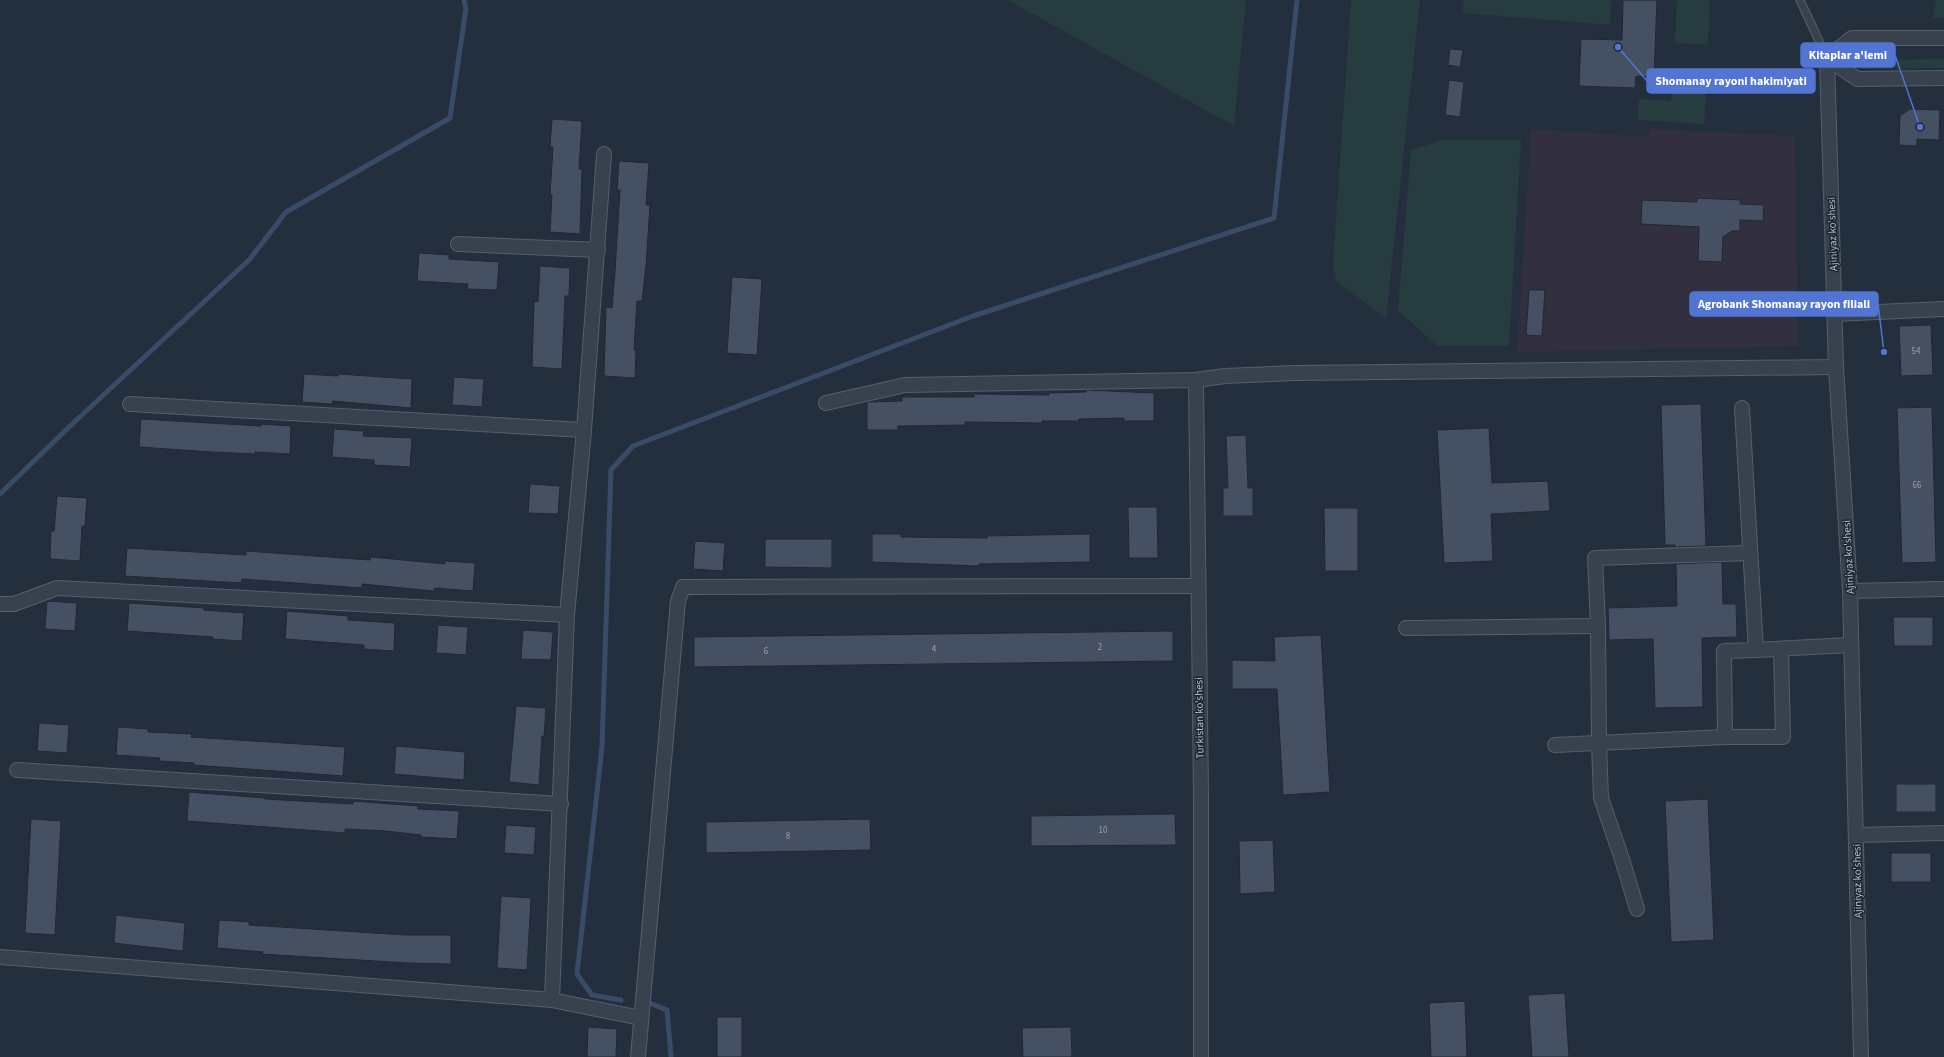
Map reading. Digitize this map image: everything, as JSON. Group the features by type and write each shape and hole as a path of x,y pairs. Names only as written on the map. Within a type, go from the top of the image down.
{"street":[{"path":"1944,38 1852,38 1826,58 1857,79 1944,78"},
{"name":"Ajiniyaz ko'shesi","path":"1826,58 1836,367 1850,591 1850,644 1861,1057"},
{"path":"552,1000 568,615 584,430 604,154"},
{"path":"458,244 598,250"},
{"path":"1834,314 1944,309"},
{"path":"826,403 905,386 1196,380 1225,376 1295,373 1836,367"},
{"name":"Turkistan ko'shesi","path":"1196,380 1197,586 1201,795 1201,1057"},
{"path":"130,404 584,430"},
{"path":"1742,408 1756,650"},
{"path":"1637,909 1601,798 1598,626 1595,558 1750,553"},
{"path":"638,1057 678,602 683,587 1197,586"},
{"path":"0,604 14,604 56,588 568,615"},
{"path":"1850,591 1944,589"},
{"path":"1406,628 1598,626"},
{"path":"1725,737 1724,651 1850,644"},
{"path":"1555,745 1725,737 1783,737 1781,649"},
{"path":"17,770 561,804"},
{"path":"1856,835 1944,833"},
{"path":"0,957 552,1000 641,1018"}],"lane":[{"path":"1800,0 1826,58"}],"shaded area":[{"path":"1531,129 1648,137 1650,129 1795,136 1798,346 1517,352"}],"green space":[{"path":"1008,0 1246,0 1234,126"},
{"path":"1351,0 1420,0 1386,318 1336,281 1333,265"},
{"path":"1464,0 1611,0 1610,25 1462,13"},
{"path":"1677,0 1710,0 1708,45 1675,43"},
{"path":"1936,0 1944,0 1944,18 1933,18"},
{"path":"1944,59 1944,68 1863,69 1863,60"},
{"path":"1673,73 1707,76 1704,124 1638,120 1639,99 1671,101"},
{"path":"1442,140 1521,140 1509,346 1437,346 1398,310 1411,150"}],"building":[{"path":"1623,0 1657,0 1654,77 1636,76 1635,88 1579,86 1581,39 1622,40"},
{"path":"1450,49 1463,50 1460,67 1448,65"},
{"path":"1449,80 1464,82 1460,117 1445,115"},
{"path":"1910,109 1940,110 1939,140 1917,139 1917,146 1899,145 1900,116"},
{"path":"552,119 582,121 579,169 582,169 580,234 550,232 552,195 550,195 553,147 550,147"},
{"path":"619,161 649,163 646,205 650,205 642,301 637,301 634,350 636,350 635,378 604,376 606,307 612,308 615,271 620,190 617,190"},
{"path":"1697,198 1741,200 1740,204 1764,205 1763,221 1740,220 1740,231 1732,231 1723,237 1722,262 1698,261 1699,227 1641,224 1642,200 1697,202"},
{"path":"419,253 449,255 449,259 499,262 497,290 467,289 468,284 417,281"},
{"path":"540,266 570,268 569,296 565,296 562,369 532,367 534,301 538,302"},
{"path":"732,277 762,279 757,355 727,353"},
{"path":"1529,290 1545,290 1542,336 1526,335"},
{"path":"1931,325 1933,375 1901,376 1899,326"},
{"path":"304,374 338,376 338,374 412,379 411,408 333,401 332,404 302,402"},
{"path":"454,377 484,379 482,407 452,405"},
{"path":"1086,390 1154,393 1154,421 1124,421 1124,418 1079,419 1079,421 1042,421 1042,423 965,422 965,425 898,426 898,430 867,430 867,402 902,401 902,397 974,397 974,394 1049,395 1049,393 1086,392"},
{"path":"1701,404 1706,546 1675,547 1675,545 1665,545 1661,405"},
{"path":"1932,407 1936,562 1902,563 1897,408"},
{"path":"141,419 261,426 261,424 291,426 290,454 255,452 255,454 139,447"},
{"path":"1489,428 1492,483 1548,481 1550,511 1491,514 1493,561 1444,563 1437,430"},
{"path":"334,429 364,431 363,436 412,438 410,467 374,465 374,460 332,457"},
{"path":"1246,435 1248,488 1253,488 1253,516 1223,516 1223,488 1228,488 1226,436"},
{"path":"530,484 560,486 558,514 528,513"},
{"path":"57,496 87,498 85,526 82,526 80,561 50,559 51,531 54,531"},
{"path":"1128,507 1157,507 1158,558 1129,558"},
{"path":"1324,508 1358,508 1358,571 1325,571"},
{"path":"872,534 901,534 901,537 987,538 987,536 1090,534 1090,562 979,564 979,566 872,562"},
{"path":"765,539 832,539 832,568 765,567"},
{"path":"695,541 725,543 723,571 693,569"},
{"path":"127,548 246,555 246,551 370,560 371,557 445,564 445,561 475,563 473,591 435,588 434,591 362,584 362,588 242,579 241,583 125,576"},
{"path":"1722,562 1723,604 1736,604 1737,637 1702,638 1703,707 1655,708 1653,639 1609,640 1608,608 1677,606 1676,564"},
{"path":"47,601 77,603 75,631 45,629"},
{"path":"129,603 204,608 204,610 244,613 242,641 212,639 213,637 127,631"},
{"path":"287,611 348,616 348,620 395,623 394,651 364,649 364,645 285,639"},
{"path":"1893,617 1933,617 1933,646 1894,646"},
{"path":"438,625 468,627 466,655 436,653"},
{"path":"523,630 553,632 551,660 521,659"},
{"path":"1173,631 1173,661 694,667 694,637"},
{"path":"1321,635 1330,792 1283,795 1277,689 1232,689 1232,660 1275,661 1274,637"},
{"path":"516,706 546,708 544,737 542,736 539,785 509,782"},
{"path":"39,723 69,725 67,753 37,751"},
{"path":"118,727 148,729 148,732 192,734 191,737 345,747 343,776 193,765 194,763 159,761 160,758 116,755"},
{"path":"396,746 465,752 464,780 394,774"},
{"path":"1896,784 1936,784 1936,812 1896,812"},
{"path":"189,792 265,799 353,804 353,801 418,806 418,809 459,811 457,839 421,837 421,835 386,831 345,829 345,833 187,821"},
{"path":"1708,799 1714,940 1671,942 1665,801"},
{"path":"1175,814 1176,845 1031,846 1031,816"},
{"path":"31,819 61,821 55,935 25,933"},
{"path":"870,819 871,850 706,853 706,822"},
{"path":"506,825 536,827 534,855 504,853"},
{"path":"1273,840 1275,892 1240,894 1239,841"},
{"path":"1891,853 1931,853 1931,882 1891,882"},
{"path":"501,896 531,898 527,970 497,968"},
{"path":"116,915 185,923 183,951 114,943"},
{"path":"219,920 249,922 249,925 405,935 451,935 451,964 408,963 262,954 263,952 217,948"},
{"path":"1565,993 1569,1057 1532,1057 1528,995"},
{"path":"1465,1001 1467,1057 1431,1057 1429,1003"},
{"path":"717,1017 742,1017 742,1057 717,1057"},
{"path":"588,1027 617,1029 616,1057 587,1057"},
{"path":"1071,1027 1072,1057 1023,1057 1022,1028"}],"waterway":[{"path":"0,494 69,427 250,259 286,212 450,118 466,8 464,0"},
{"path":"621,1000 592,995 577,974 602,747 611,470 633,446 973,316 1274,218 1297,0"},
{"path":"647,1002 667,1010 671,1057"}],"place":[{"name":"Shomanay rayoni hakimiyati","path":"1618,47"},
{"name":"Kitaplar a'lemi","path":"1920,127"},
{"name":"Agrobank Shomanay rayon filiali","path":"1884,352"}]}
